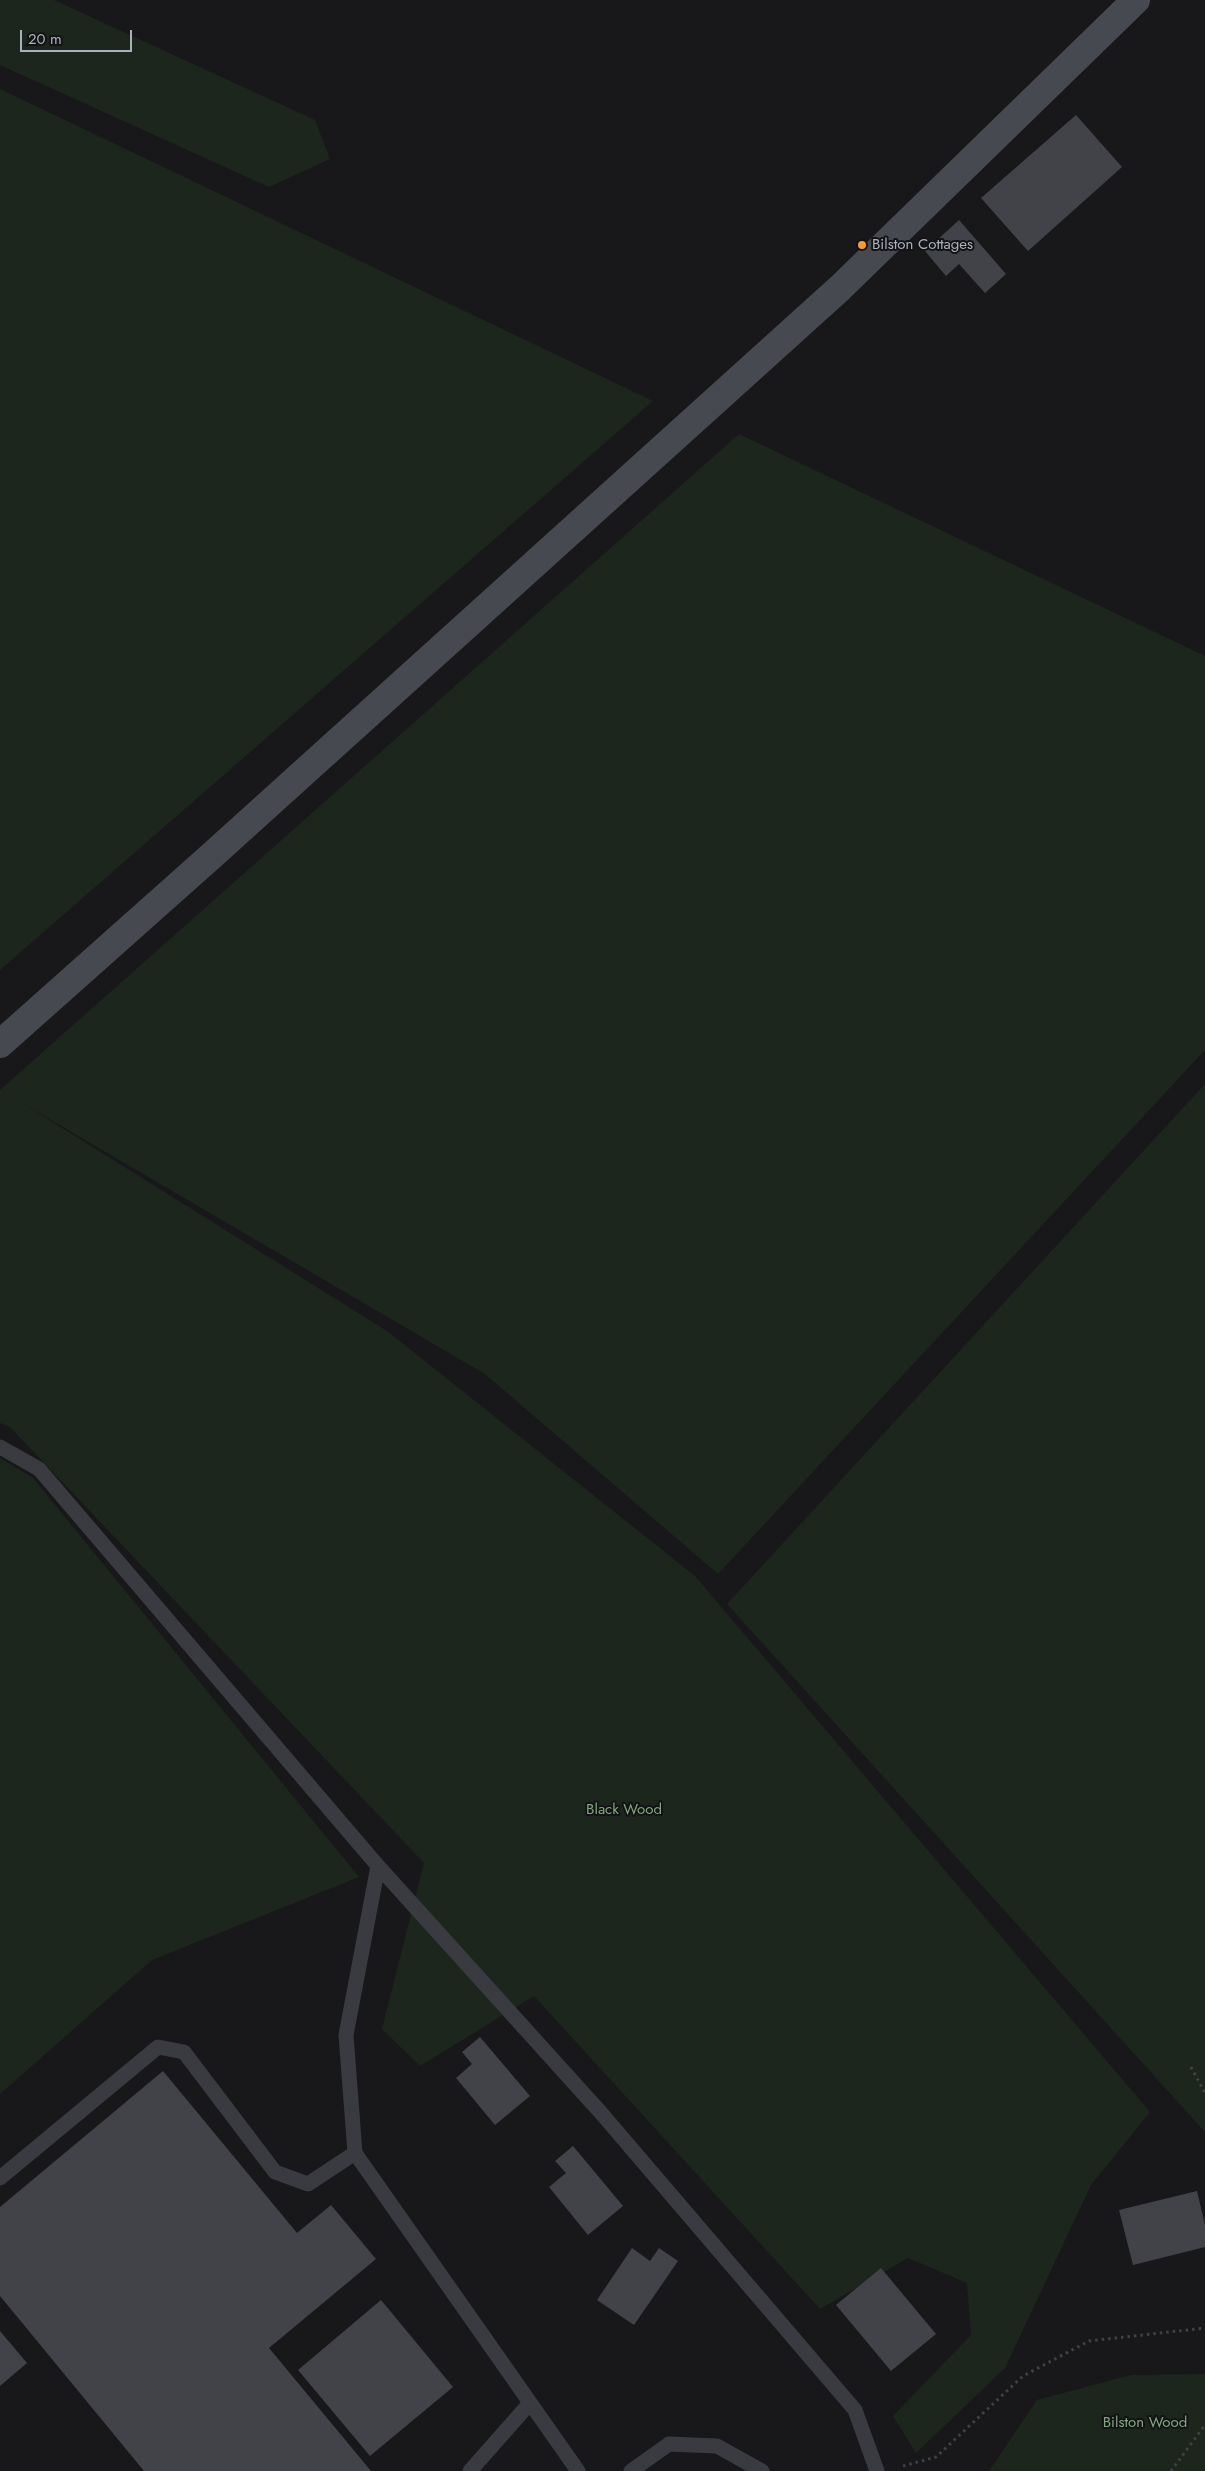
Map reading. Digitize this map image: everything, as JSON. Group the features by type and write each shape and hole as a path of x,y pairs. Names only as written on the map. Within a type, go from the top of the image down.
{"main road":[{"path":"0,1044 840,288 1128,5"}],"lane":[{"path":"0,1447 40,1469 378,1866 602,2114 855,2410 877,2471"},
{"path":"378,1866 346,2035 355,2153 578,2471"},
{"path":"0,2178 158,2047 184,2052 275,2172 308,2184 355,2153"},
{"path":"470,2471 530,2403"},
{"path":"631,2471 669,2444 717,2446 762,2471"}],"path":[{"path":"1191,2067 1205,2093"},
{"path":"895,2469 936,2457 1023,2376 1089,2341 1205,2328"},
{"path":"1171,2471 1205,2425"}],"green space":[{"path":"0,0 54,0 315,120 330,159 269,187 0,65"},
{"path":"0,89 653,401 0,970"},
{"name":"Black Wood","path":"739,434 1205,656 1205,1050 718,1574 485,1374 22,1103 387,1331 695,1576 1150,2112 1091,2185 1005,2368 916,2453 893,2416 971,2335 967,2283 908,2258 820,2309 534,1996 420,2066 382,2029 424,1863 10,1427 0,1423 0,1090"},
{"path":"1205,1084 1205,2132 727,1604"},
{"path":"0,1458 33,1478 359,1877 152,1960 0,2094"},
{"name":"Bilston Wood","path":"1205,2374 1205,2471 989,2471 1037,2400 1131,2375"}],"building":[{"path":"1076,115 1122,167 1028,251 981,198"},
{"path":"959,220 1006,274 985,293 959,264 946,276 925,251"},
{"path":"480,2037 530,2096 495,2125 456,2078 472,2064 462,2052"},
{"path":"163,2071 297,2233 331,2205 376,2259 269,2348 371,2471 144,2471 0,2296 0,2207"},
{"path":"573,2146 623,2206 588,2235 549,2187 566,2173 555,2161"},
{"path":"1197,2191 1205,2225 1205,2247 1133,2265 1119,2210"},
{"path":"632,2248 650,2261 659,2248 678,2261 634,2325 597,2300"},
{"path":"881,2268 936,2334 891,2371 836,2305"},
{"path":"381,2300 453,2387 370,2456 298,2370"},
{"path":"0,2331 27,2363 0,2386"}],"place":[{"name":"Bilston Cottages","path":"862,245"}]}
